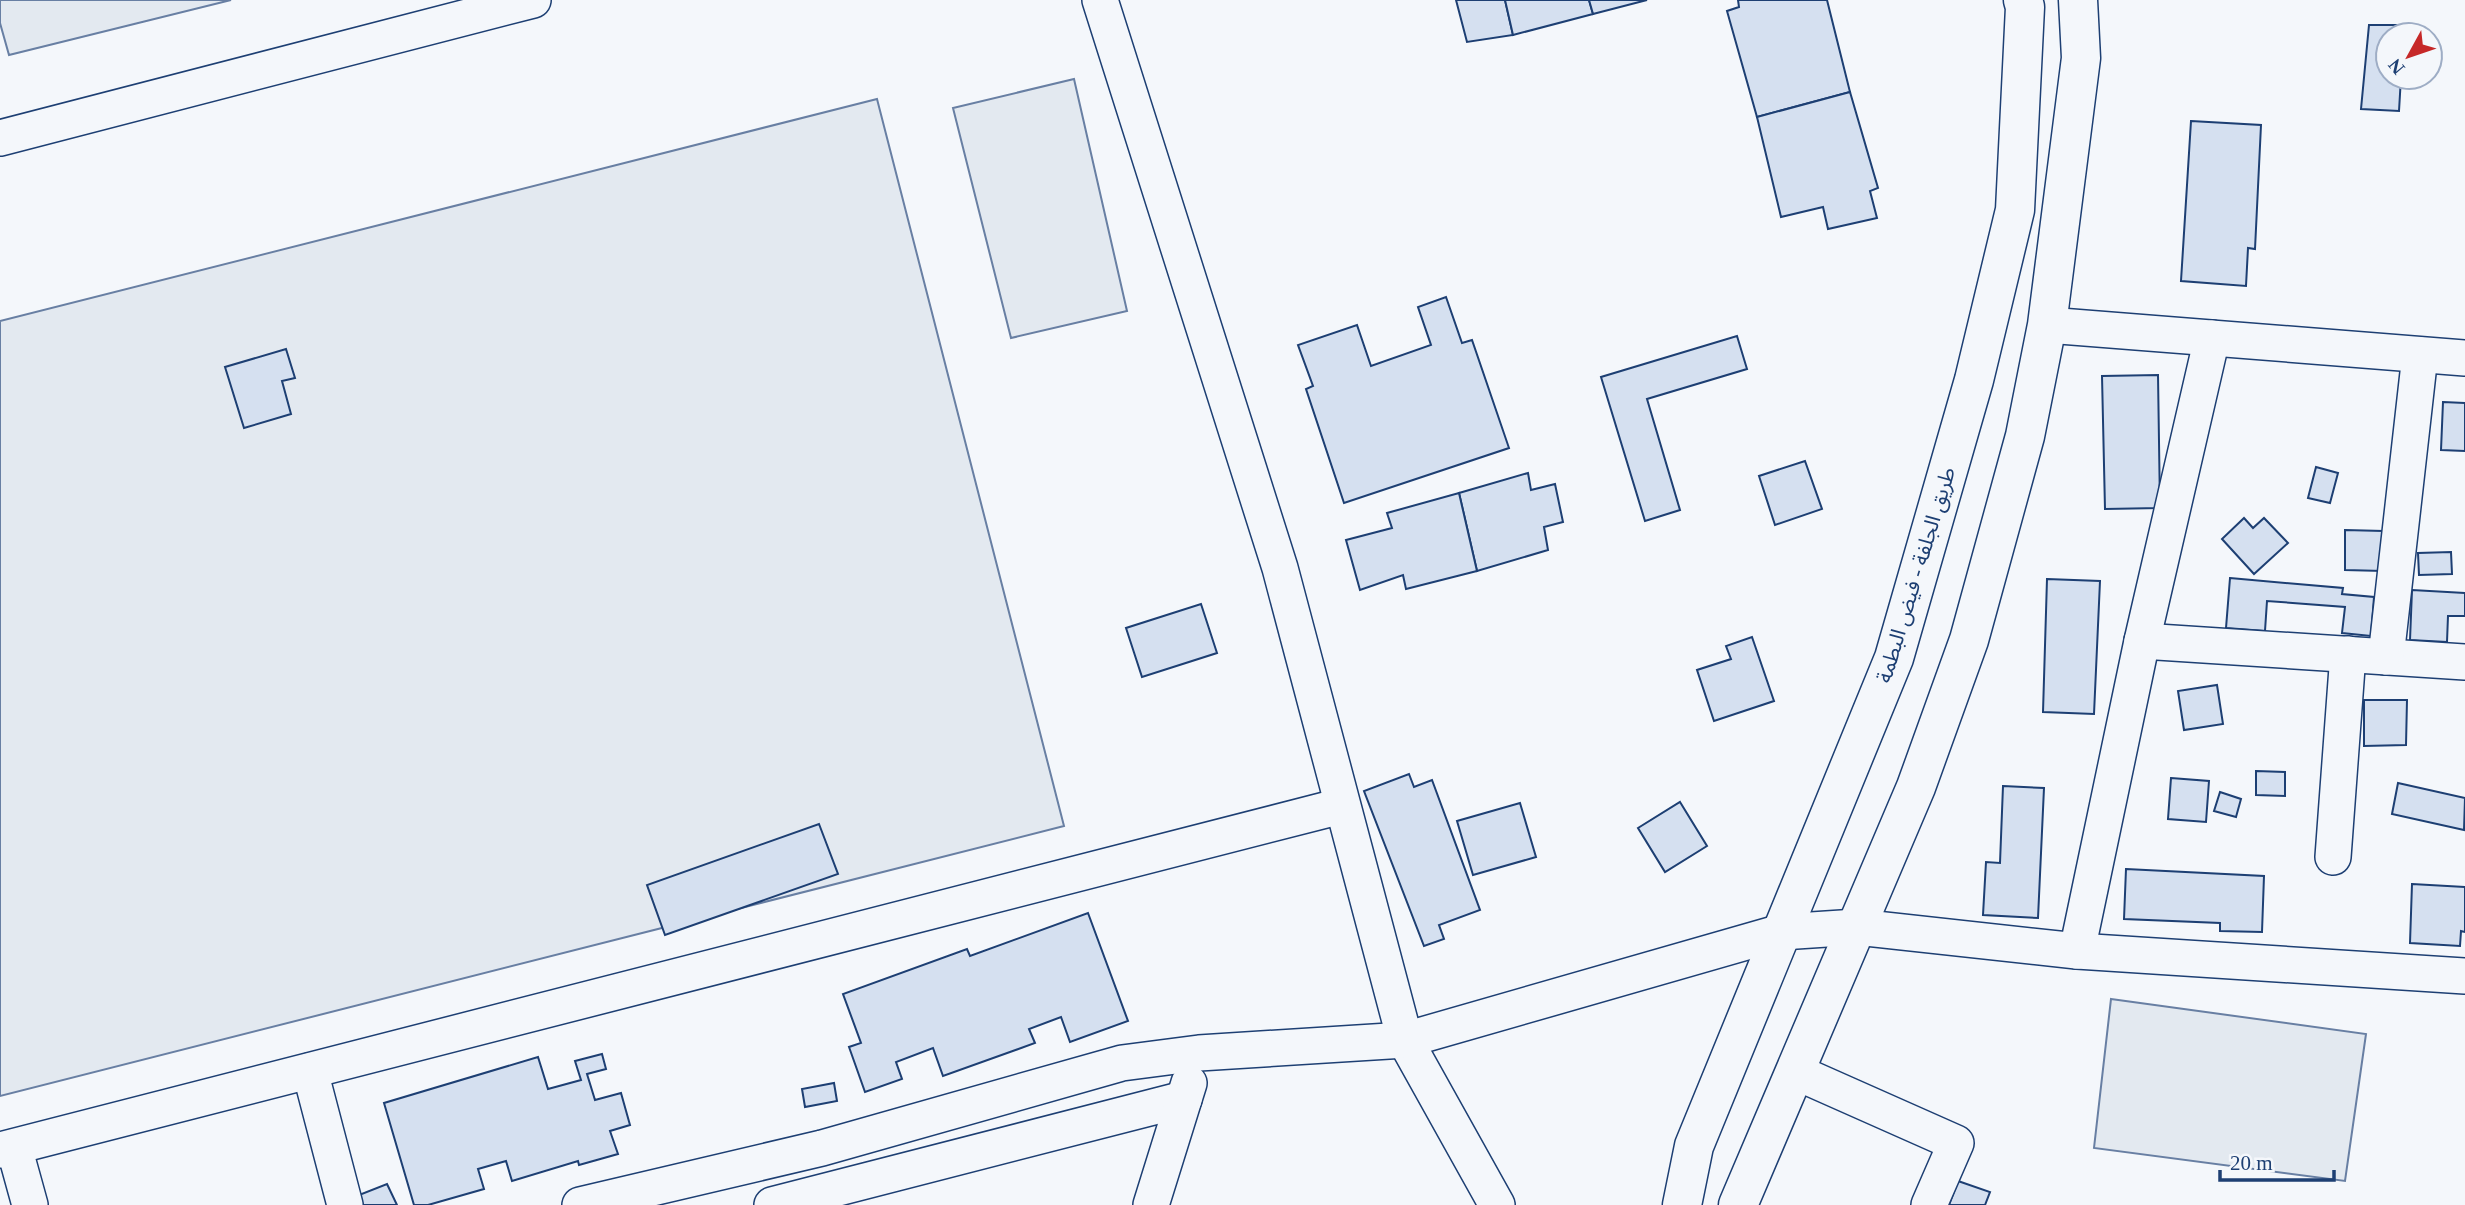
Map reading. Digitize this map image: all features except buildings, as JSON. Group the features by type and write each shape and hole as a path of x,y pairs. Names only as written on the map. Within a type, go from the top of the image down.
{"main road":[{"name":"طريق الجلفة - فيض البطمة","path":"1682,1205 1694,1146 1894,658 1974,380 2015,210 2025,7 2023,0"},
{"path":"1738,1205 1916,787 1969,640 2025,436 2048,325 2081,58 2078,0"}],"street":[{"path":"0,138 533,0"},
{"path":"1100,0 1280,568 1405,1040 1497,1205"},
{"path":"2048,325 2465,358"},
{"path":"2077,951 2142,641 2213,338"},
{"path":"2386,657 2420,355"},
{"path":"2142,641 2465,662"},
{"path":"2333,858 2348,654"},
{"path":"30,1205 7,1149 1341,806"},
{"path":"580,1205 822,1148 1122,1063 1199,1053 1405,1040 1781,932 1857,927 2077,951 2465,976"},
{"path":"1151,1205 1199,1053"},
{"path":"310,1071 345,1205"},
{"path":"1796,1072 1956,1143 1929,1205"},
{"path":"772,1205 1184,1099"}],"shaded area":[{"path":"0,0 231,0 9,55 0,23"},
{"path":"1074,79 1127,311 1011,338 953,108"},
{"path":"877,99 1064,826 0,1096 0,321"},
{"path":"2111,999 2366,1034 2345,1181 2094,1148"}]}
